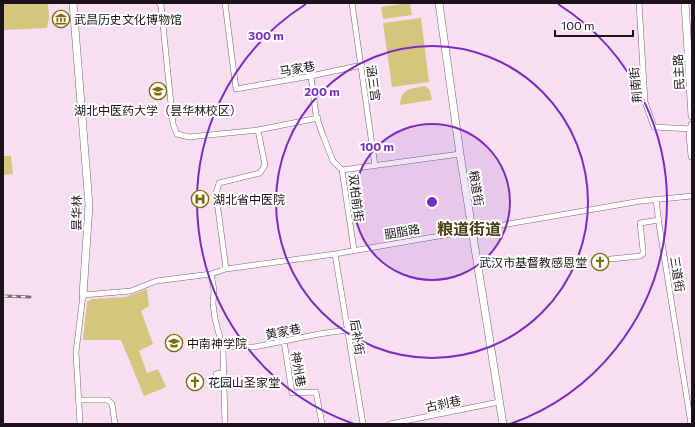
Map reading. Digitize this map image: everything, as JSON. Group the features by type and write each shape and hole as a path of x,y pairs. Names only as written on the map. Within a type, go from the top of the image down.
{"street":[{"name":"昙华林","path":"73,3 89,205 83,295 76,352 80,424"},
{"path":"159,3 161,5 173,124 177,134 189,138 258,130 318,118"},
{"name":"马家巷","path":"225,3 236,89 362,66"},
{"name":"涵三宫","path":"352,3 376,166"},
{"name":"粮道街","path":"439,3 460,154 503,424"},
{"name":"荆南街","path":"639,3 645,102 654,127 692,127"},
{"name":"民主路","path":"685,3 692,116"},
{"path":"311,76 316,115 333,161 342,170"},
{"path":"692,127 690,135 692,156"},
{"path":"226,269 216,194 219,183 260,173 264,165 258,130"},
{"name":"双柏前街","path":"354,250 342,170 460,154"},
{"name":"胭脂路","path":"83,295 131,291 156,281 211,274 226,269 335,254 472,229 656,199 692,196"},
{"name":"三道街","path":"656,199 691,424"},
{"path":"611,259 640,256 643,254 640,223 659,220"},
{"name":"后补街","path":"335,254 363,424"},
{"path":"211,274 214,290 215,319 223,347 225,424"},
{"name":"黄家巷","path":"223,347 254,347 347,330"},
{"name":"神州巷","path":"284,341 292,393 316,392 322,424"},
{"path":"78,400 108,400 112,404 114,424"},
{"name":"古刹巷","path":"390,424 499,402"}],"shaded area":[{"path":"3,3 48,3 49,17 47,28 3,30"},
{"path":"410,3 412,15 383,19 381,7"},
{"path":"421,18 429,82 392,87 383,23"},
{"path":"425,86 430,90 432,100 400,105 402,95 405,92"},
{"path":"3,156 11,156 13,174 3,175"},
{"path":"147,289 149,306 141,311 153,344 139,351 147,373 158,369 166,387 144,396 121,340 83,340 87,302 92,299 126,297"}],"railway":[{"path":"3,296 30,297"}],"place":[{"name":"武昌历史文化博物馆","path":"61,19"},
{"name":"湖北中医药大学（昙华林校区）","path":"158,91"},
{"name":"湖北省中医院","path":"200,199"},
{"name":"武汉市基督教感恩堂","path":"600,262"},
{"name":"中南神学院","path":"174,343"},
{"name":"花园山圣家堂","path":"195,382"}],"district":[{"name":"粮道街道","path":"469,228"}]}
